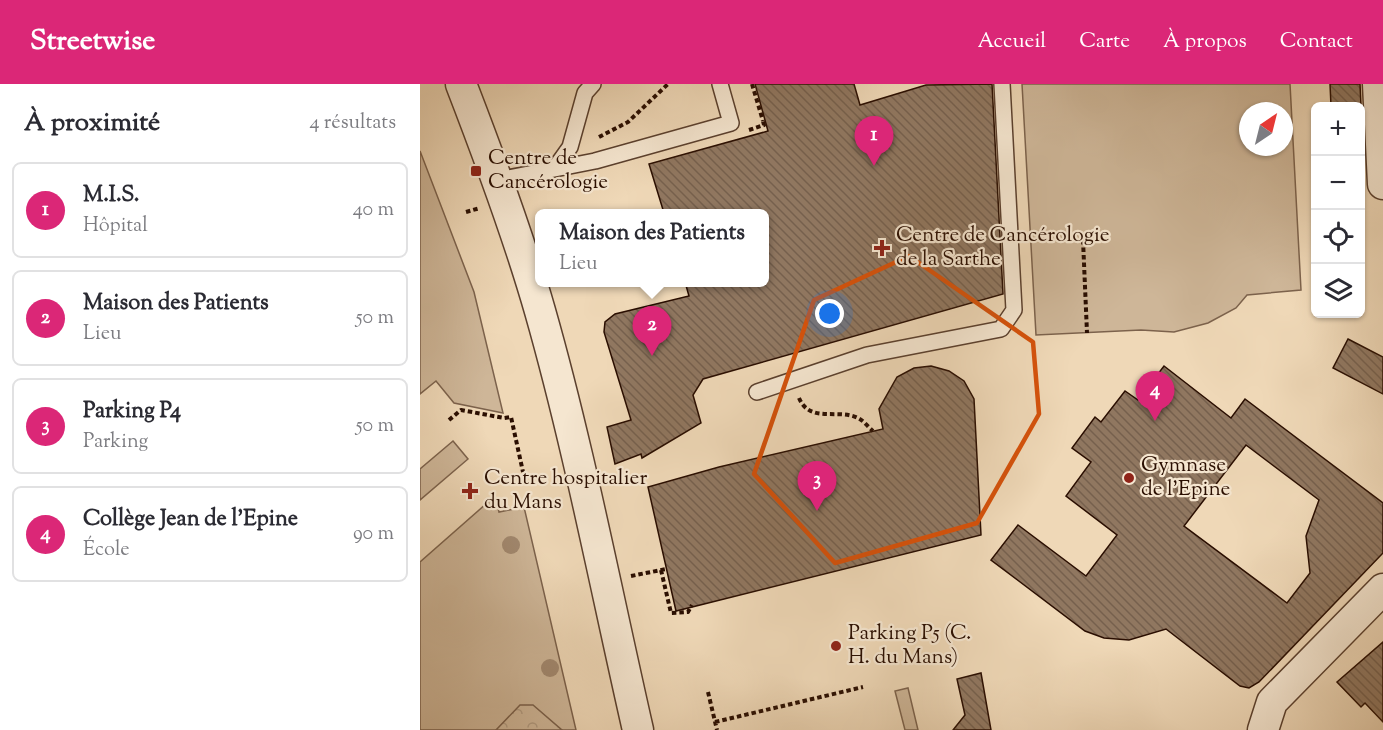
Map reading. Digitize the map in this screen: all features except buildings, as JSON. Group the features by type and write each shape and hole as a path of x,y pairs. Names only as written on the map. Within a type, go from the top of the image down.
{"street":[{"path":"461,84 498,180 540,312 638,730"},
{"path":"1378,84 1383,184"},
{"path":"1263,730 1272,702 1383,590"}],"lane":[{"path":"555,168 570,147 585,93 593,84"},
{"path":"498,180 595,161 731,123 720,84"},
{"path":"757,392 867,355 1001,329 1014,310 1002,84"}],"path":[{"path":"595,161 593,142 628,122 668,84"},
{"path":"752,84 765,121"},
{"path":"1083,240 1087,333"},
{"path":"793,380 799,400 805,408 820,414 857,417 873,431"},
{"path":"448,420 460,410 504,418 511,417 523,472"},
{"path":"627,576 663,570 671,613 688,612 692,605"},
{"path":"715,722 863,687"},
{"path":"708,692 717,730"}],"highlighted area":[{"path":"909,256 1033,342 1039,414 977,523 835,563 754,474 814,300"}],"green space":[{"path":"1022,84 1290,84 1291,102 1239,102 1239,156 1293,156 1293,140 1301,290 1247,295 1236,308 1208,323 1174,332 1141,330 1036,335"},
{"path":"420,151 474,292 503,413 454,403 436,381 420,394"},
{"path":"453,441 468,459 420,500 420,469"},
{"name":"Centre hospitalier du Mans","path":"495,496 499,512 524,507 576,730 420,730 420,562"},
{"path":"908,688 918,730 905,730 895,691"},
{"path":"520,705 533,705 562,730 496,730"}],"place":[{"name":"M.I.S.","path":"874,166"},
{"name":"Centre de Cancérologie","path":"476,171"},
{"name":"Centre de Cancérologie de la Sarthe","path":"882,248"},
{"name":"Maison des Patients","path":"652,356"},
{"name":"Collège Jean de l'Epine","path":"1155,421"},
{"name":"Gymnase de l'Epine","path":"1129,478"},
{"name":"Centre hospitalier du Mans","path":"470,491"},
{"name":"Parking P4","path":"817,511"},
{"name":"Parking P5 (C. H. du Mans)","path":"836,646"}]}
